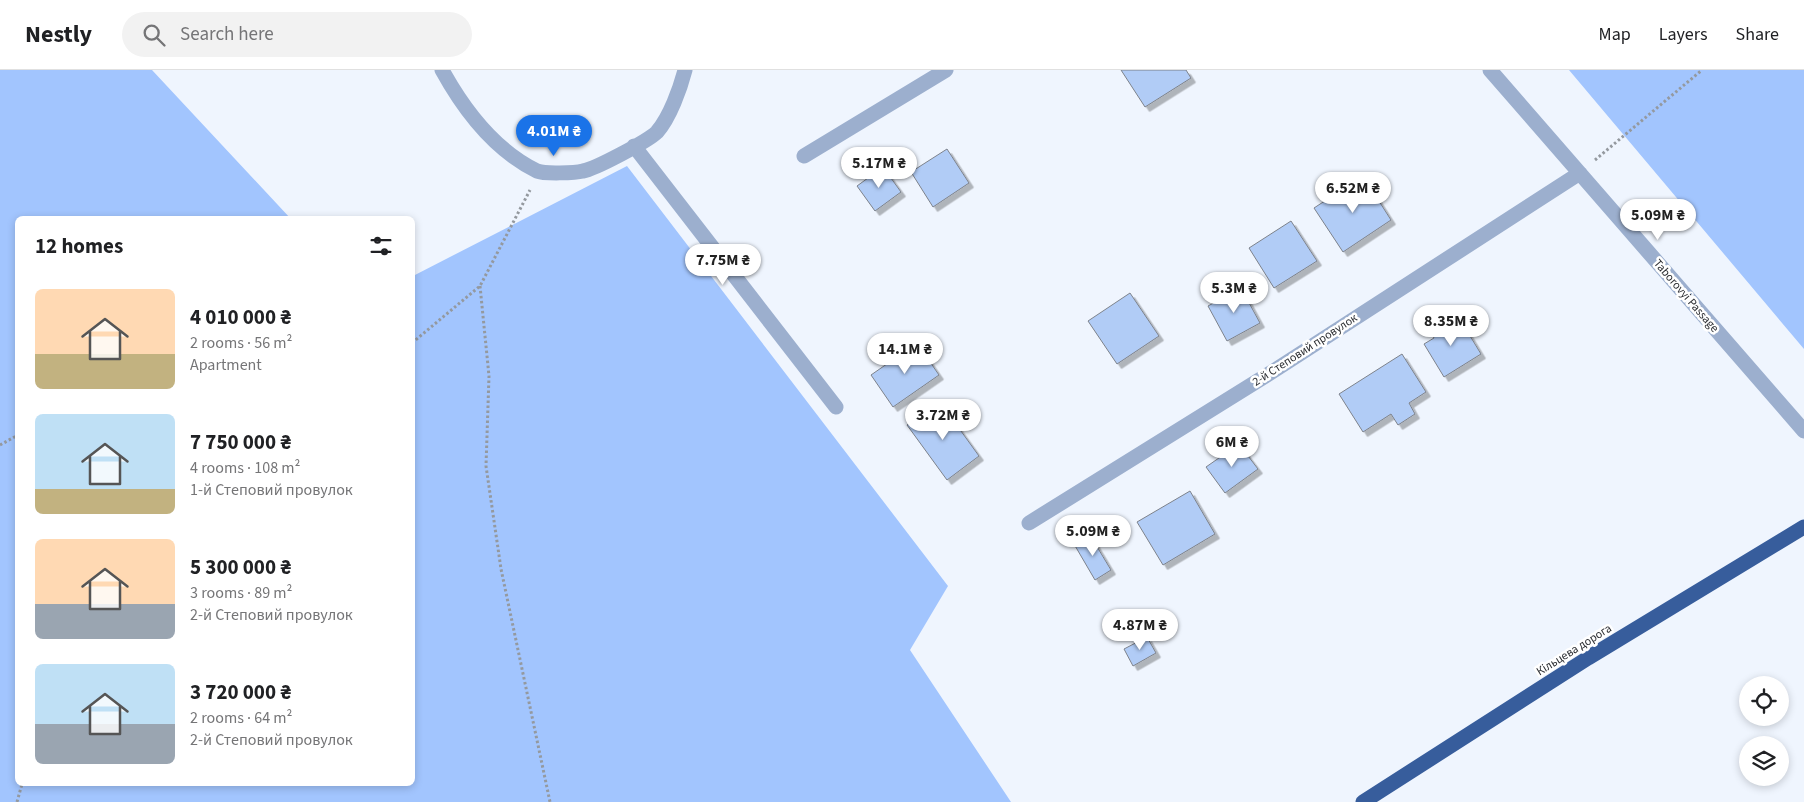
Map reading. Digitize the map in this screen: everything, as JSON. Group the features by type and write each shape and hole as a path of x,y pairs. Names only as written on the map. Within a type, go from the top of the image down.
{"highway":[{"name":"Кільцева дорога","path":"1362,802 1588,658 1804,527"}],"street":[{"path":"442,70 450,85 496,144 539,172 584,171 634,146 656,132 679,93 685,70"},
{"path":"804,156 946,70"},
{"name":"Taborovyi Passage","path":"1490,70 1804,431"},
{"path":"634,146 836,406"},
{"name":"2-й Степовий провулок","path":"1029,523 1275,370 1580,173"}],"path":[{"path":"1580,173 1702,70"},
{"path":"415,340 480,286 539,172"},
{"path":"480,286 489,376 486,466 501,569 550,802"},
{"path":"0,445 15,437"},
{"path":"17,802 21,786"}],"shaded area":[{"path":"0,70 152,70 288,216 15,216 15,786 415,786 415,275 627,166 948,586 910,650 1011,802 0,802"},
{"path":"1569,70 1804,70 1804,349"}],"building":[{"path":"1121,70 1186,70 1191,78 1145,107"},
{"path":"947,149 969,183 933,207 911,172"},
{"path":"883,167 901,192 875,211 857,186"},
{"path":"1363,176 1391,220 1343,252 1314,208"},
{"path":"1291,221 1317,261 1274,288 1249,248"},
{"path":"1241,288 1260,323 1227,341 1208,306"},
{"path":"1130,293 1159,336 1117,364 1088,321"},
{"path":"1443,318 1450,328 1461,321 1481,354 1444,377 1424,344 1434,338 1428,327"},
{"path":"917,343 939,375 893,407 871,375"},
{"path":"1402,354 1426,392 1409,403 1415,414 1398,425 1391,414 1363,432 1339,394"},
{"path":"940,402 979,456 947,480 907,425"},
{"path":"1239,444 1258,469 1225,493 1206,467"},
{"path":"1190,491 1215,534 1163,565 1137,522"},
{"path":"1090,535 1111,570 1095,580 1074,544"},
{"path":"1147,637 1156,653 1133,666 1124,649"}]}
